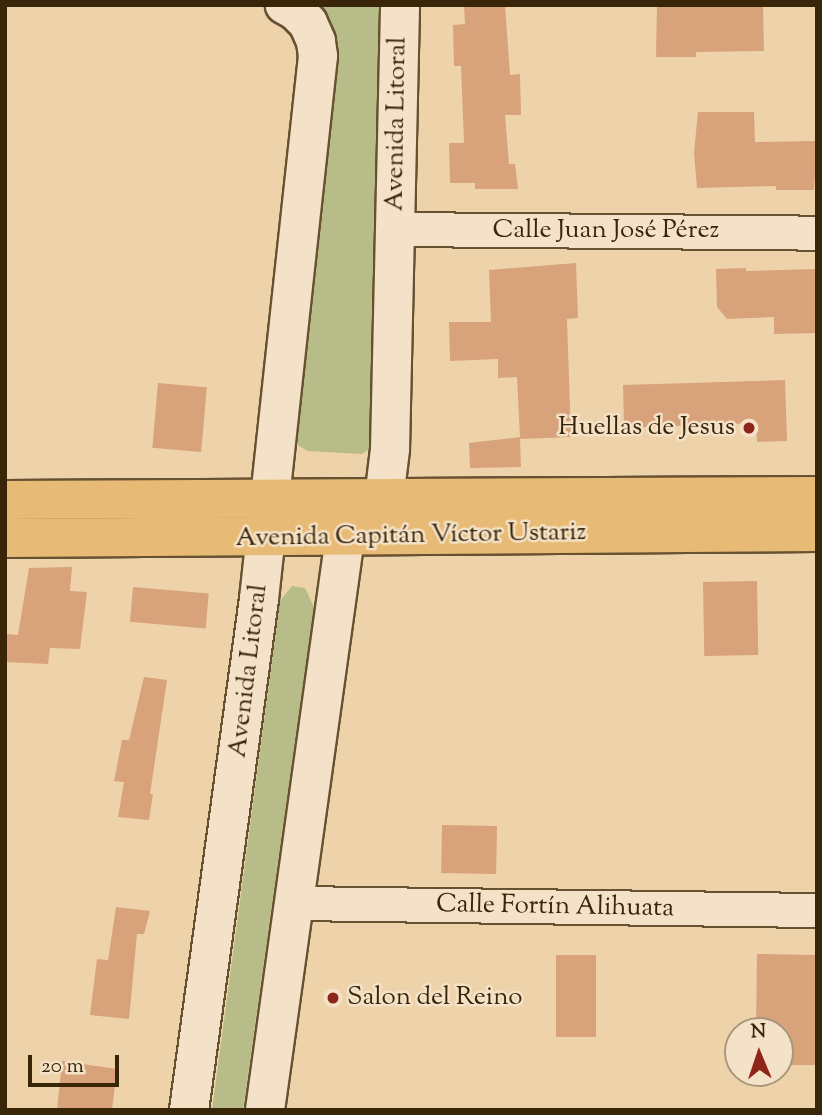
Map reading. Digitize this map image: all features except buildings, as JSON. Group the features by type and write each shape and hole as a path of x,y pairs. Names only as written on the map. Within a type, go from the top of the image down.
{"main road":[{"name":"Avenida Litoral","path":"265,1110 294,903 362,536 384,499 390,449 400,5"},
{"name":"Avenida Litoral","path":"190,1110 270,499 318,56 316,41 296,14"},
{"name":"Avenida Capitán Víctor Ustariz","path":"5,500 817,496"},
{"name":"Avenida Capitán Víctor Ustariz","path":"5,538 817,532"}],"street":[{"name":"Calle Juan José Pérez","path":"395,229 817,233"},
{"name":"Calle Fortín Alihuata","path":"294,903 817,910"}],"green space":[{"path":"314,5 391,5 375,446 362,454 308,451 299,446 294,436"},
{"path":"292,586 305,588 314,607 243,1110 212,1110 280,601"}],"place":[{"name":"Huellas de Jesus","path":"749,428"},
{"name":"Salon del Reino","path":"333,998"}]}
